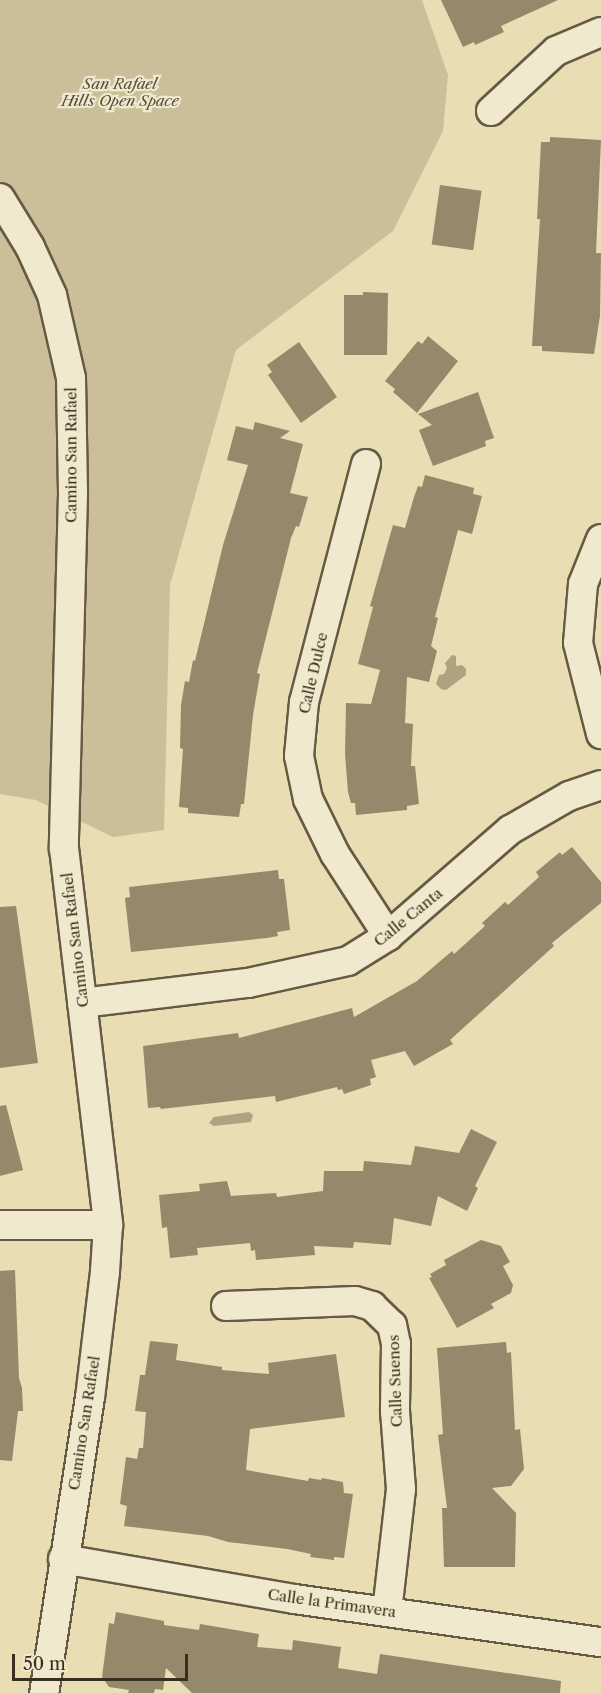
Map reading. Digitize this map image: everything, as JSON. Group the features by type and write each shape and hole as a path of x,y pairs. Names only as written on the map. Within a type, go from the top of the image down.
{"street":[{"path":"491,111 556,51 601,32"},
{"name":"Camino San Rafael","path":"0,198 25,236 52,295 64,338 71,378 73,494 64,848 108,1225 90,1397 63,1559 44,1693"},
{"name":"Calle Dulce","path":"366,464 304,702 299,756 308,799 335,854 388,936"},
{"path":"601,540 583,584 578,643 601,734"},
{"name":"Calle Canta","path":"82,1003 248,983 348,961 388,936 510,830 568,796 601,785"},
{"path":"0,1225 108,1225"},
{"name":"Calle Suenos","path":"226,1306 355,1301 372,1306 392,1325 396,1344 395,1411 401,1489 387,1611"},
{"name":"Calle la Primavera","path":"63,1559 294,1599 601,1642"}],"green space":[{"name":"San Rafael Hills Open Space","path":"0,0 422,0 448,75 443,131 393,231 236,350 170,585 164,830 113,837 36,800 0,794"}],"shaded area":[{"path":"452,655 456,656 456,666 462,665 466,669 466,675 446,690 441,689 436,684 439,675 444,674 447,668 445,663"},
{"path":"249,1112 253,1115 251,1122 214,1126 209,1123 214,1117"}],"building":[{"path":"441,0 558,0 501,26 504,32 475,45 474,42 463,47"},
{"path":"550,137 601,140 596,253 601,253 600,316 594,354 542,351 542,346 532,346 540,219 537,219 541,142 550,142"},
{"path":"440,185 482,191 473,250 432,244"},
{"path":"363,292 388,293 387,355 344,355 344,295 363,295"},
{"path":"428,336 458,361 417,413 393,392 395,389 385,381 418,341 422,344"},
{"path":"299,342 337,397 301,423 268,375 272,372 267,365"},
{"path":"478,392 494,438 485,441 486,446 433,466 419,430 432,425 418,414"},
{"path":"255,422 290,431 280,438 303,444 290,493 308,497 299,527 296,526 291,538 257,673 260,674 253,715 244,804 241,804 239,817 188,813 188,808 179,807 183,749 180,748 181,705 185,681 189,682 223,545 248,465 227,460 236,426 253,430"},
{"path":"425,475 474,488 473,494 482,496 472,534 458,530 435,617 438,618 431,646 437,651 429,682 407,677 405,723 413,724 411,766 415,766 419,804 407,806 407,810 356,815 355,803 351,803 348,792 345,754 346,703 371,704 380,670 358,664 373,607 370,606 393,525 405,528 418,486 422,487"},
{"path":"572,847 601,882 601,903 552,943 554,946 450,1040 453,1044 414,1066 405,1051 371,1060 376,1077 370,1079 371,1085 344,1094 342,1089 338,1090 337,1087 276,1102 275,1096 161,1109 160,1107 148,1108 143,1046 238,1033 239,1038 352,1008 354,1017 417,981 452,951 454,954 485,926 482,923 505,902 508,905 539,877 536,872 560,852 562,855"},
{"path":"278,870 279,879 284,879 290,930 277,932 278,936 267,938 131,952 125,898 130,897 129,887"},
{"path":"16,906 38,1063 0,1068 0,907"},
{"path":"6,1105 23,1170 0,1176 0,1106"},
{"path":"471,1129 497,1142 475,1186 478,1188 467,1211 438,1196 431,1226 394,1218 391,1245 354,1242 353,1248 314,1246 315,1255 256,1260 255,1250 251,1251 250,1243 197,1248 198,1255 170,1258 167,1227 162,1228 159,1195 200,1191 199,1184 227,1181 231,1196 276,1193 277,1197 323,1191 324,1171 363,1171 364,1161 411,1165 415,1146 459,1153"},
{"path":"481,1240 501,1246 510,1262 503,1266 513,1285 511,1293 491,1304 494,1308 457,1328 429,1278 432,1277 430,1274 446,1265 444,1260"},
{"path":"15,1270 19,1378 23,1411 18,1411 12,1461 0,1460 0,1271"},
{"path":"150,1341 178,1344 176,1360 222,1367 222,1370 269,1374 268,1363 336,1354 345,1417 250,1429 246,1470 308,1481 309,1478 321,1480 322,1478 343,1482 344,1493 353,1494 344,1558 334,1557 334,1560 310,1557 311,1554 287,1549 228,1542 208,1536 124,1526 127,1506 120,1504 126,1457 137,1459 139,1448 143,1448 146,1412 135,1411 140,1375 145,1375"},
{"path":"506,1342 507,1353 511,1352 515,1430 520,1429 524,1469 511,1486 492,1488 516,1513 515,1567 444,1567 442,1508 447,1508 438,1435 443,1434 437,1348"},
{"path":"116,1612 164,1621 164,1625 199,1630 200,1624 259,1634 257,1647 292,1650 293,1640 341,1647 338,1668 377,1674 380,1654 561,1681 560,1693 192,1693 166,1668 163,1690 155,1689 154,1693 128,1693 129,1690 109,1687 102,1677 109,1623 114,1624"}]}
